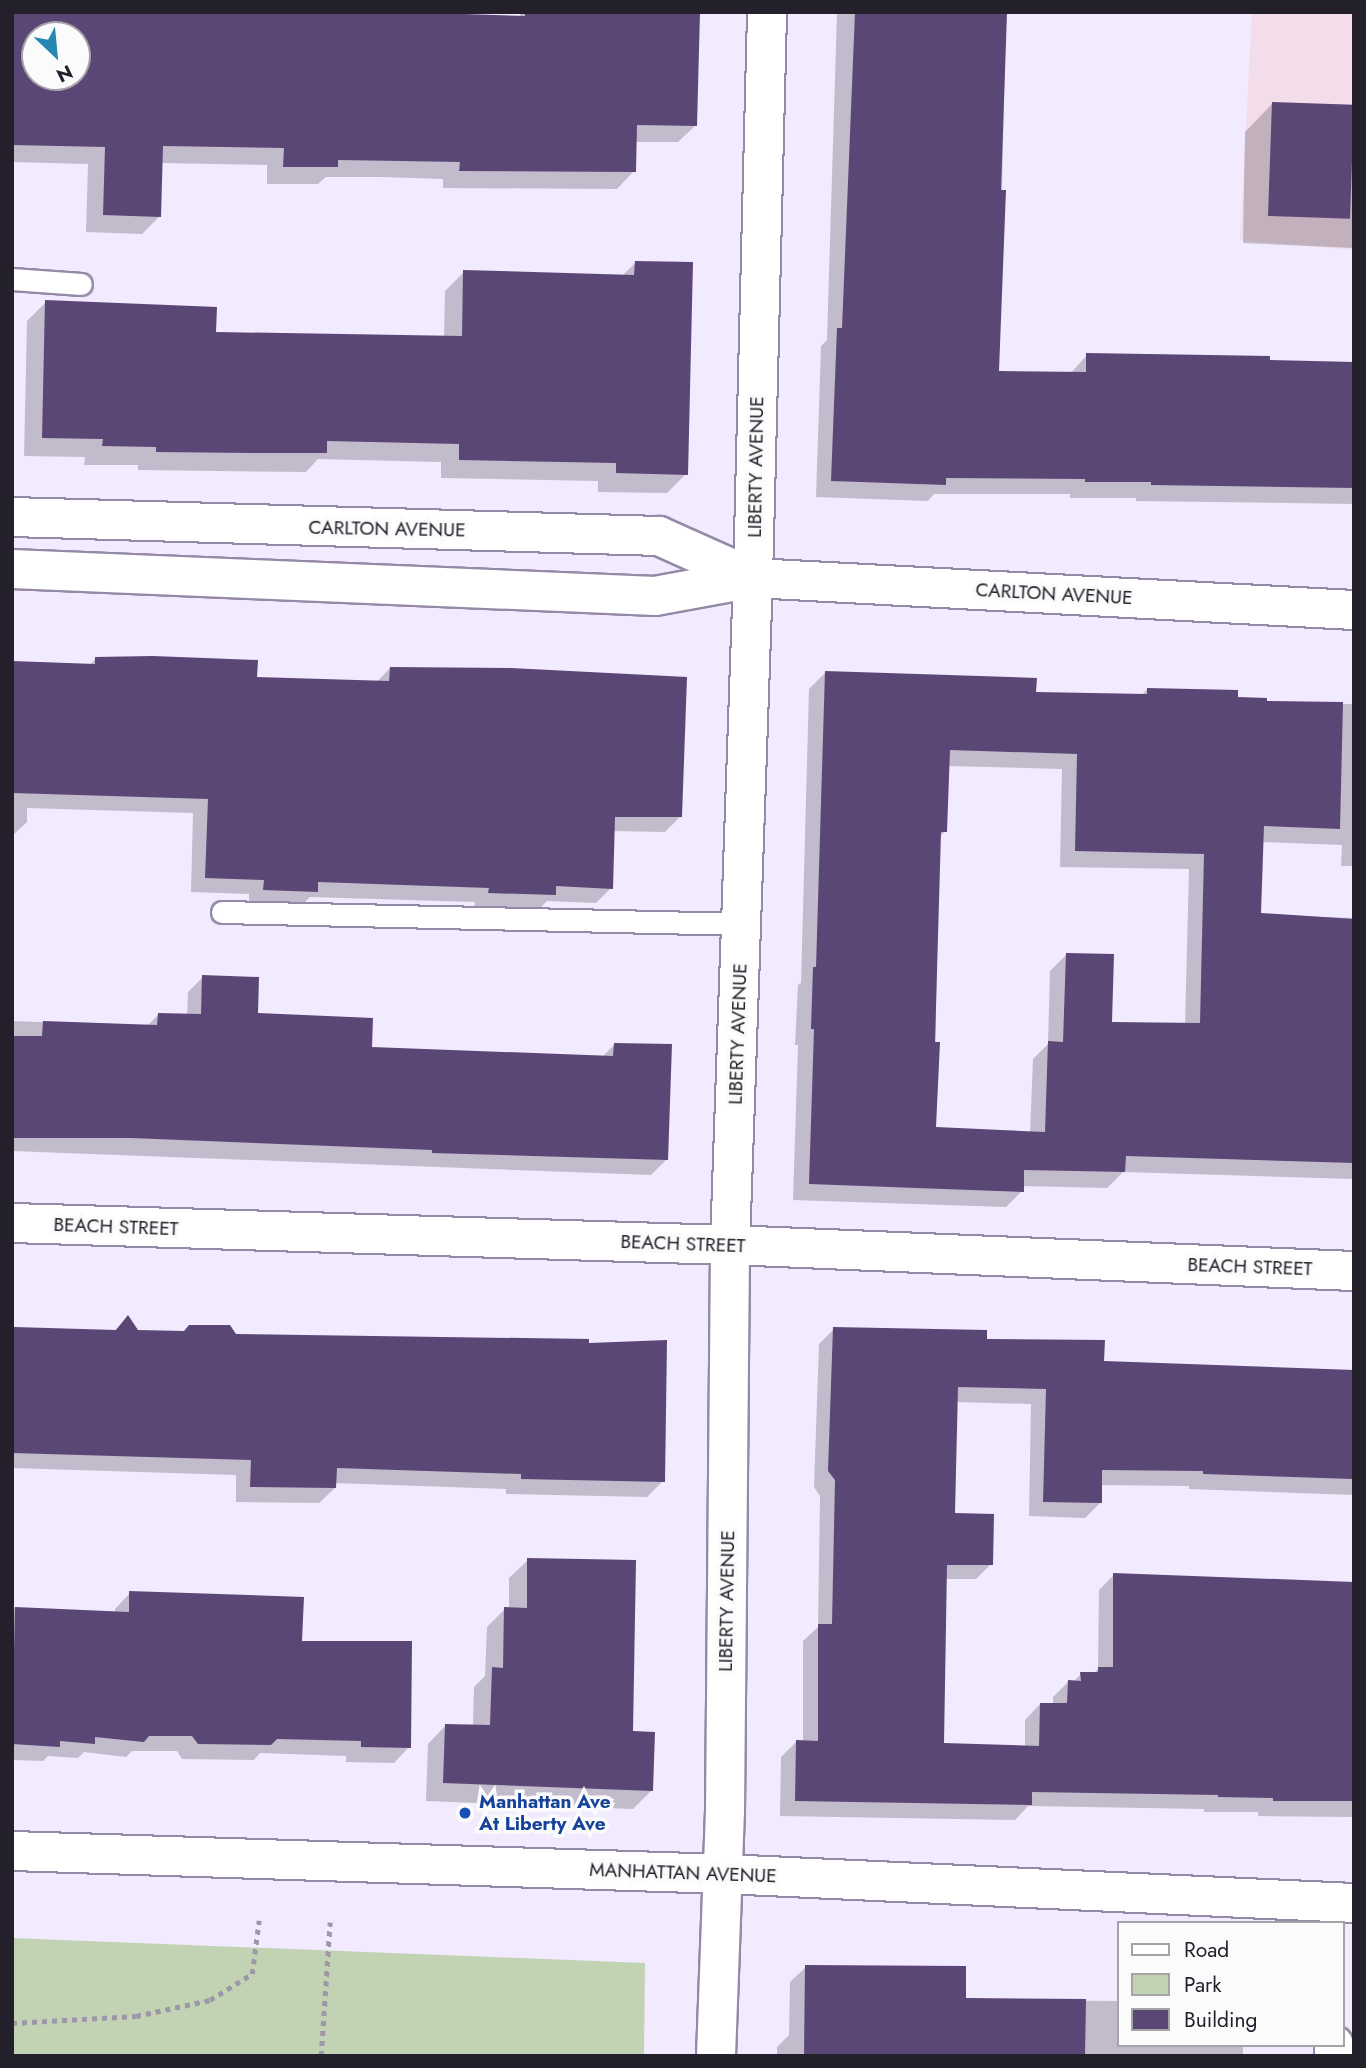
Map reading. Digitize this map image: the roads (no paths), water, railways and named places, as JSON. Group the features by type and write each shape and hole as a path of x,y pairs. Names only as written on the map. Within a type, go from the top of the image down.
{"street":[{"name":"LIBERTY AVENUE","path":"716,2056 724,1874 730,1245 753,578 767,12"},
{"name":"CARLTON AVENUE","path":"12,517 659,536 753,578"},
{"path":"243,579 249,526"},
{"name":"CARLTON AVENUE","path":"12,569 655,596 753,578 1354,610"},
{"name":"BEACH STREET","path":"12,1223 730,1245 1354,1271"},
{"name":"MANHATTAN AVENUE","path":"12,1851 724,1874 1343,1910"}],"lane":[{"path":"12,279 81,284"},
{"path":"222,912 741,924"}],"place":[{"name":"Manhattan Ave At Liberty Ave","path":"465,1813"}]}
